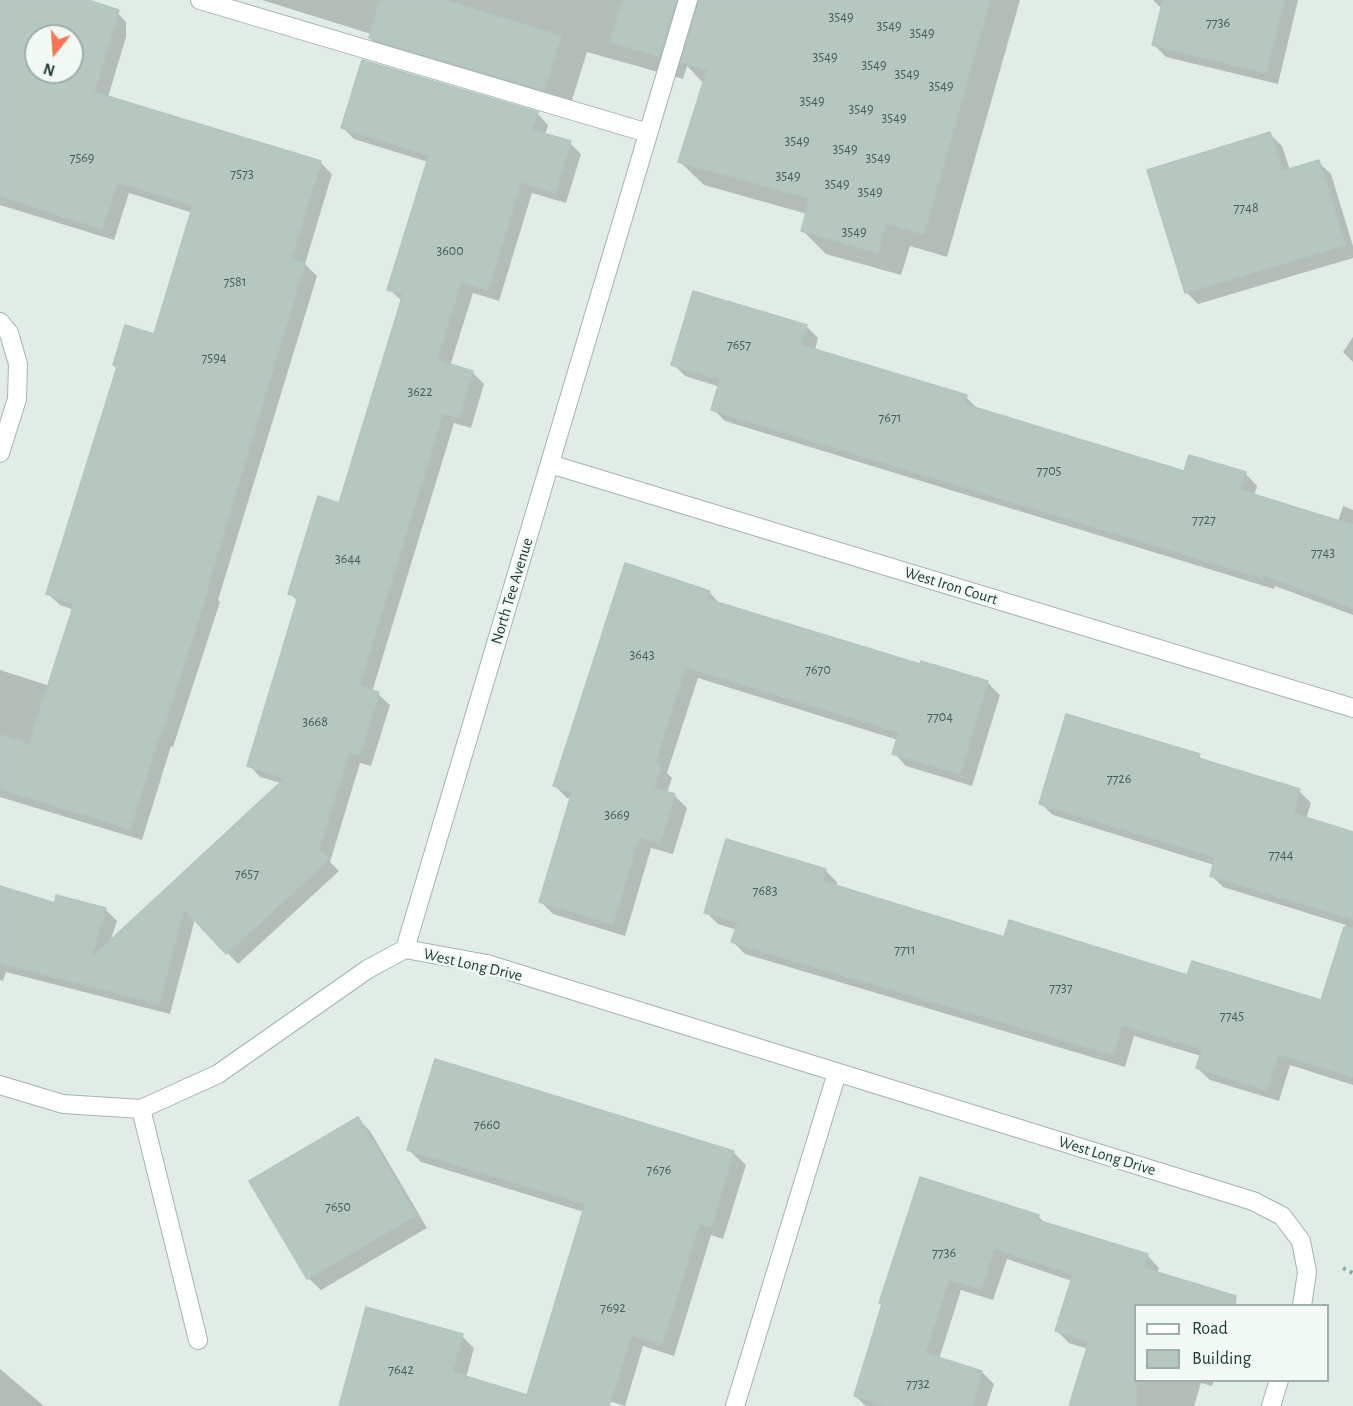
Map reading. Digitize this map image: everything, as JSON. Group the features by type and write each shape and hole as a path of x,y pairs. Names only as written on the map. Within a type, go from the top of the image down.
{"street":[{"path":"200,0 648,133"},
{"name":"North Tee Avenue","path":"405,950 688,0"},
{"path":"0,453 17,399 18,364 4,327"},
{"name":"West Iron Court","path":"550,464 1353,708"},
{"name":"West Long Drive","path":"0,1085 63,1104 141,1109 218,1074 368,969 405,950 487,964 1253,1201 1282,1216 1300,1241 1308,1272 1302,1304"},
{"path":"735,1406 837,1073"},
{"path":"141,1109 198,1340"},
{"path":"1271,1406 1278,1382"}],"building":[{"path":"0,0 88,0 119,10 94,92 321,161 291,259 305,263 208,589 130,829 0,789 0,735 29,744 74,604 46,594 117,367 113,365 125,325 154,334 193,205 117,182 102,229 0,196"},
{"path":"380,0 444,0 561,36 544,90 369,38"},
{"path":"623,0 676,0 659,56 610,42"},
{"path":"699,0 990,0 924,234 886,223 878,253 801,231 810,198 678,162 707,70 681,62"},
{"path":"1163,0 1284,0 1266,73 1152,45"},
{"path":"362,60 538,112 532,130 571,141 555,193 521,182 488,290 461,282 437,360 473,371 459,418 443,413 359,686 379,692 360,755 349,752 319,849 329,859 226,954 184,909 159,1004 0,963 0,886 55,903 56,895 106,908 91,958 285,778 247,766 298,597 288,594 318,496 339,503 403,294 387,290 429,155 341,128"},
{"path":"1270,132 1282,171 1319,160 1345,245 1185,293 1147,170"},
{"path":"693,291 807,325 801,345 967,395 964,404 1184,471 1189,455 1246,472 1240,490 1353,525 1353,608 1263,575 1262,578 711,410 720,379 671,365"},
{"path":"625,563 710,591 707,599 920,664 921,661 988,681 960,774 892,754 899,732 685,667 655,763 661,765 654,788 675,794 660,843 639,837 613,924 539,902 572,792 553,786"},
{"path":"1066,714 1200,754 1198,758 1300,789 1293,813 1353,832 1353,919 1210,876 1215,857 1039,804"},
{"path":"726,839 826,869 822,881 1004,937 1009,920 1187,975 1192,961 1321,1000 1344,927 1353,928 1353,1077 1278,1054 1267,1090 1196,1068 1202,1049 1122,1025 1113,1055 731,942 738,922 704,913"},
{"path":"435,1059 734,1151 711,1227 699,1224 662,1344 631,1335 609,1406 339,1406 366,1307 463,1334 452,1372 527,1395 585,1204 407,1150"},
{"path":"358,1117 416,1215 307,1279 249,1181"},
{"path":"920,1177 1039,1215 1037,1220 1148,1254 1144,1268 1236,1296 1235,1304 1134,1304 1136,1406 1069,1406 1089,1341 1055,1331 1073,1274 994,1248 981,1289 949,1279 925,1353 982,1371 972,1406 886,1406 854,1396 882,1304 879,1303"}]}
